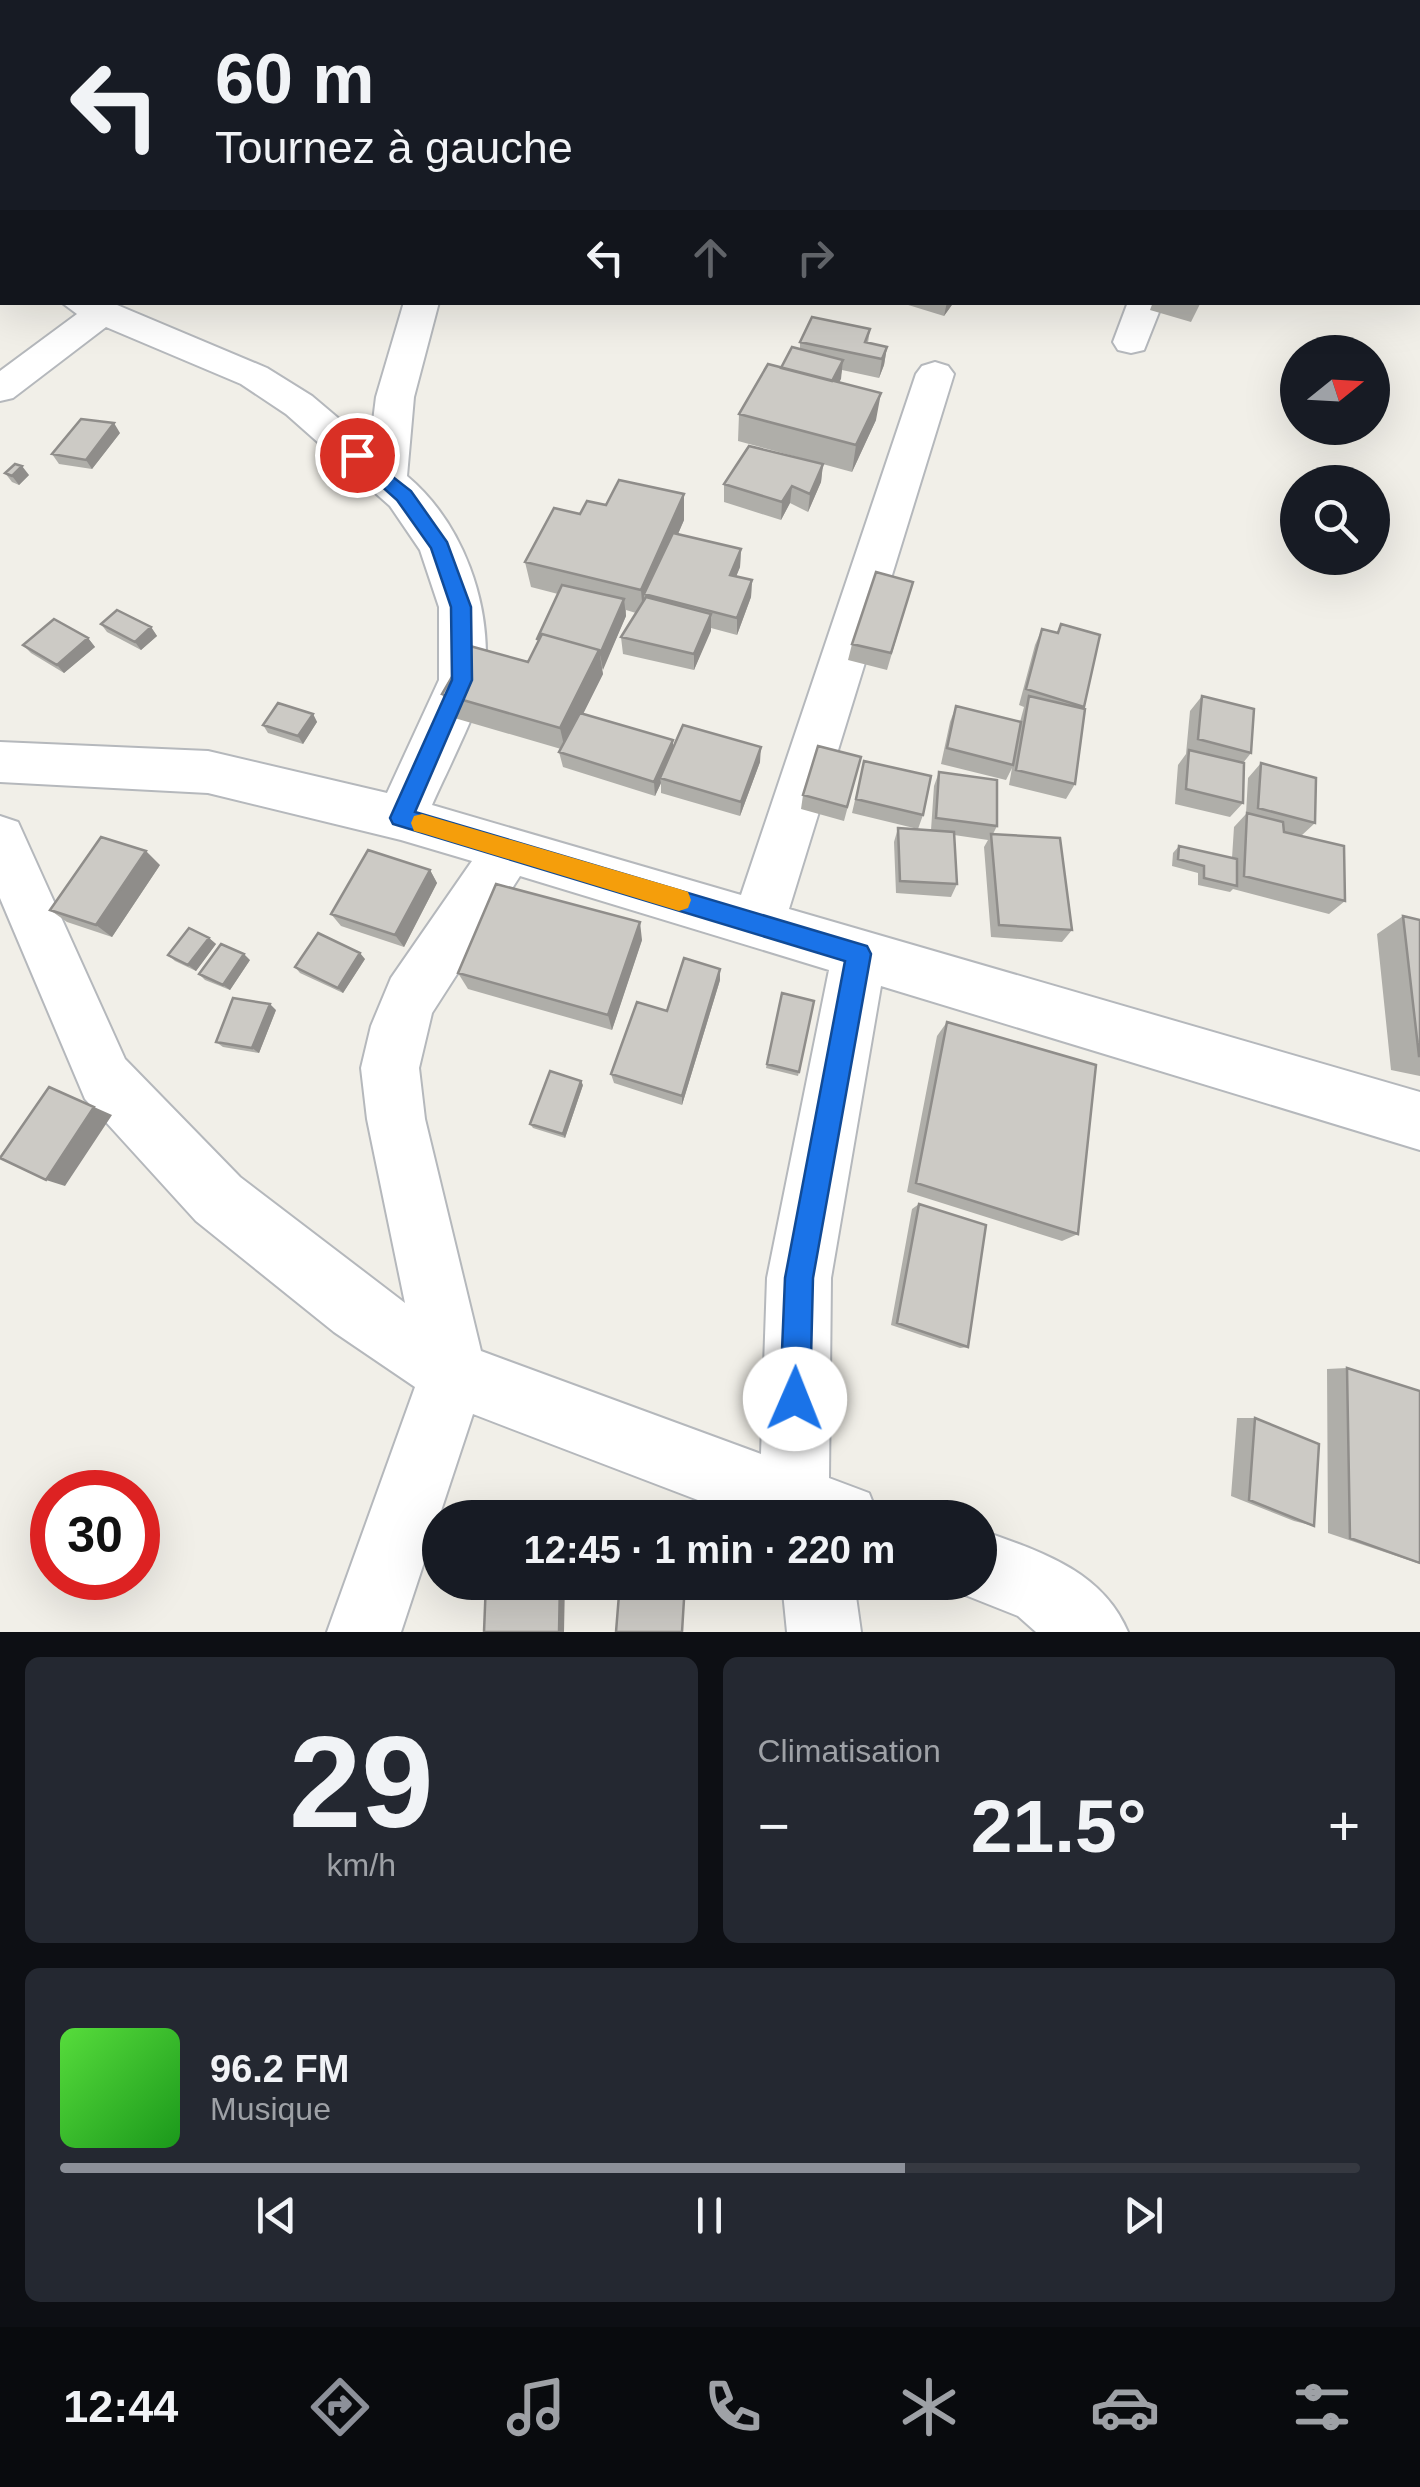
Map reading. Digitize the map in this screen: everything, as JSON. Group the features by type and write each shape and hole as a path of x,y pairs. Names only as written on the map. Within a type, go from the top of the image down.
{"street":[{"path":"386,480 395,397 421,305"},
{"path":"1131,342 1145,305"},
{"path":"0,390 90,308 254,376 300,404 404,496 440,546 461,607 464,652 462,680 401,818"},
{"path":"758,924 893,515 935,374"},
{"path":"0,762 208,772 401,818 1420,1121"},
{"path":"0,838 105,1079 218,1199 358,1309 453,1374 782,1500"},
{"path":"364,1632 453,1374 396,1119 390,1068 399,1026 411,997 510,848"},
{"path":"812,1500 799,1278 859,954"},
{"path":"997,1572 1041,1588 1092,1632"},
{"path":"820,1600 824,1632"}],"building":[{"path":"812,317 870,329 865,342 887,347 882,359 800,342"},
{"path":"792,347 843,360 832,381 781,368"},
{"path":"768,364 881,393 856,445 739,414"},
{"path":"81,419 114,423 86,460 52,454"},
{"path":"749,446 823,464 810,494 792,486 782,502 724,484"},
{"path":"15,464 22,466 12,476 5,473"},
{"path":"619,480 684,494 641,590 525,562 554,508 580,514 587,501 606,505"},
{"path":"673,533 741,549 730,575 752,580 737,618 644,594"},
{"path":"876,572 913,582 891,653 852,644"},
{"path":"562,585 624,599 600,654 599,650 542,634 537,639"},
{"path":"646,597 711,614 694,654 621,637"},
{"path":"117,610 151,627 135,642 101,624"},
{"path":"54,619 88,638 57,665 23,645"},
{"path":"1061,624 1100,635 1084,707 1026,689 1042,629 1058,633"},
{"path":"542,634 599,650 560,728 442,694 470,646 528,662"},
{"path":"1029,696 1085,709 1075,784 1016,770"},
{"path":"1202,696 1254,709 1251,753 1198,739"},
{"path":"278,703 313,714 298,736 263,725"},
{"path":"956,706 1021,722 1013,765 947,748"},
{"path":"580,713 673,740 654,782 559,752"},
{"path":"683,725 761,747 741,802 660,778"},
{"path":"818,746 861,757 847,807 803,795"},
{"path":"1189,750 1244,763 1243,803 1186,789"},
{"path":"864,761 931,776 923,815 856,799"},
{"path":"1261,763 1316,778 1315,823 1258,808"},
{"path":"939,772 997,780 997,826 936,818"},
{"path":"1247,813 1283,822 1284,832 1344,846 1345,901 1244,876"},
{"path":"898,828 954,832 957,884 900,881"},
{"path":"991,834 1060,838 1072,930 999,925"},
{"path":"101,837 146,851 96,925 50,910"},
{"path":"1179,846 1237,859 1237,886 1204,878 1204,866 1178,859"},
{"path":"368,850 430,870 395,935 331,914"},
{"path":"496,884 640,922 608,1015 458,973"},
{"path":"1403,916 1420,920 1420,1056 1419,1056"},
{"path":"189,928 209,938 188,965 168,955"},
{"path":"318,933 360,953 338,988 295,967"},
{"path":"221,944 244,954 223,985 199,974"},
{"path":"684,958 720,969 682,1096 611,1074 637,1002 667,1011"},
{"path":"782,993 814,1001 799,1072 767,1064"},
{"path":"233,998 270,1004 252,1048 216,1042"},
{"path":"947,1022 1096,1065 1078,1234 916,1183"},
{"path":"550,1071 581,1081 563,1134 530,1124"},
{"path":"49,1087 94,1107 46,1180 0,1158"},
{"path":"919,1204 986,1225 968,1347 897,1323"},
{"path":"1347,1368 1420,1391 1420,1563 1350,1538"},
{"path":"1255,1418 1319,1444 1314,1526 1249,1500"},
{"path":"485,1600 560,1600 559,1632 484,1632"},
{"path":"619,1600 684,1600 682,1632 616,1632"}],"slow traffic":[{"path":"422,823 679,900"}],"route":[{"path":"357,455 404,496 440,546 461,607 462,680 401,818 859,954 799,1278 795,1399"}]}
